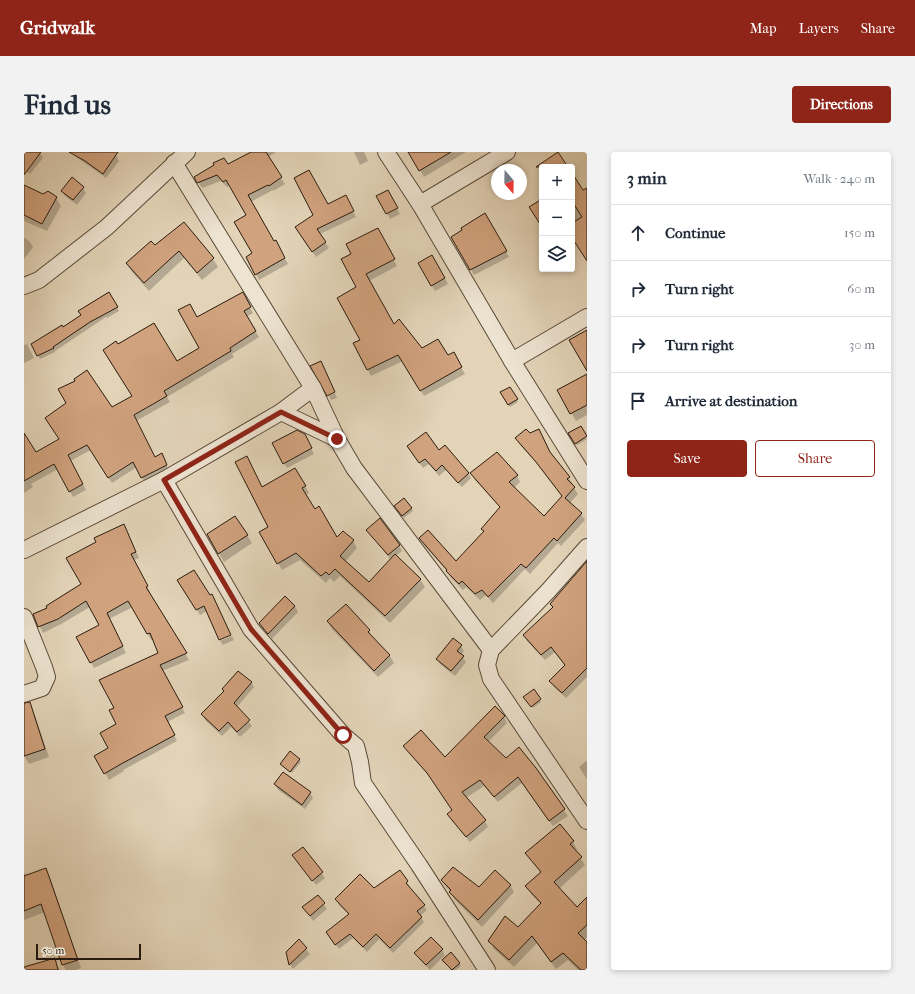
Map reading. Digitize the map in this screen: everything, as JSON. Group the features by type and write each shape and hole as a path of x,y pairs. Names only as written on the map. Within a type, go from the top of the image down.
{"street":[{"path":"24,286 39,280 107,226 187,152"},
{"path":"386,152 420,204 512,361 587,481"},
{"path":"420,204 507,152"},
{"path":"174,163 313,388 337,439 354,468 491,650"},
{"path":"512,361 587,317"},
{"path":"24,550 164,480 281,412 313,388"},
{"path":"281,412 337,439"},
{"path":"164,480 251,629 343,735 356,746 360,762 362,784 420,865 488,970"},
{"path":"587,547 549,590 491,650 487,665 491,679 587,821"},
{"path":"24,618 47,677 42,688 24,694"}],"building":[{"path":"24,152 41,152 24,175"},
{"path":"69,152 118,152 103,174"},
{"path":"251,152 266,152 282,177 269,186 268,185 248,195 274,241 276,240 285,258 255,275 246,257 252,253 234,222 246,215 226,180 223,182 217,175 197,183 194,177 214,165 213,163 224,158 228,164"},
{"path":"408,152 451,152 419,171"},
{"path":"558,152 566,164 540,164"},
{"path":"309,170 328,204 346,195 354,211 317,229 326,242 312,252 295,227 313,215 294,178"},
{"path":"72,177 84,187 73,200 61,191"},
{"path":"575,178 583,190 587,188 587,261 575,243 575,221 582,217 575,206"},
{"path":"24,185 43,194 48,191 57,197 42,224 24,215"},
{"path":"388,190 398,208 386,214 376,196"},
{"path":"539,201 539,222 529,207"},
{"path":"485,213 507,251 470,270 451,237 462,230 461,228"},
{"path":"184,222 214,258 197,273 179,251 144,283 126,263 151,241 155,245"},
{"path":"378,228 395,259 366,274 394,324 399,319 422,348 438,339 448,355 454,352 462,367 420,391 398,355 367,370 353,343 360,340 337,298 356,287 341,259 351,254 346,244"},
{"path":"432,255 445,278 431,286 418,263"},
{"path":"109,292 118,307 90,322 53,347 54,348 37,356 31,344 62,325 63,327 81,315 78,311"},
{"path":"243,292 251,307 244,311 256,331 230,348 231,351 164,391 167,396 134,415 155,457 162,453 167,465 141,478 133,462 108,478 87,445 68,455 83,484 69,492 54,464 24,481 24,433 36,452 59,439 45,418 66,403 58,389 75,381 74,379 87,370 112,407 132,396 103,350 116,341 118,344 154,323 177,361 199,348 178,310 190,304 197,317"},
{"path":"587,330 587,371 569,340"},
{"path":"321,361 335,392 327,396 310,366"},
{"path":"587,374 587,405 570,414 557,390"},
{"path":"510,387 518,399 508,405 500,392"},
{"path":"581,426 587,436 575,444 568,433"},
{"path":"526,429 530,433 539,429 550,452 570,477 567,479 575,487 565,498 582,513 557,541 554,538 526,568 521,564 488,597 482,590 475,594 462,581 459,584 446,571 447,570 419,538 428,530 456,561 484,531 481,529 500,507 470,473 497,452 518,475 509,482 544,516 562,496 536,462 515,438"},
{"path":"297,430 305,434 312,448 283,464 272,443"},
{"path":"426,432 439,450 445,445 469,473 458,483 442,465 436,471 425,459 419,463 407,446"},
{"path":"247,456 262,487 295,468 306,486 302,488 315,509 319,506 337,537 343,531 354,540 340,556 369,582 395,554 421,579 385,616 335,569 329,575 326,572 321,576 296,553 277,564 259,532 268,527 235,462"},
{"path":"404,498 412,508 402,516 394,506"},
{"path":"235,516 248,535 218,554 207,534"},
{"path":"380,518 400,545 388,555 366,530"},
{"path":"124,524 136,552 131,554 148,586 146,587 187,653 160,665 183,707 165,716 175,735 104,774 94,756 108,748 100,733 116,724 109,710 114,708 99,680 158,653 150,633 147,634 128,601 107,613 123,646 90,663 76,637 99,625 86,601 58,619 38,627 33,614 47,608 46,606 81,584 66,558 96,542 94,538"},
{"path":"587,561 587,668 562,693 549,681 565,665 551,647 541,655 523,635 553,607 550,604"},
{"path":"194,570 210,595 212,594 231,635 219,640 204,606 196,610 177,580"},
{"path":"285,596 295,606 268,634 259,623"},
{"path":"346,604 370,630 368,632 390,655 374,671 327,621"},
{"path":"453,638 462,645 457,651 464,656 451,671 436,659"},
{"path":"238,671 252,682 234,703 250,720 237,732 228,722 219,731 201,714 224,691 222,689"},
{"path":"534,689 541,699 531,707 523,697"},
{"path":"30,702 45,749 24,756 24,703"},
{"path":"495,706 505,716 484,737 506,758 519,747 565,809 549,821 518,777 494,797 480,780 462,792 486,820 466,837 447,814 452,810 427,773 403,746 421,730 445,757"},
{"path":"290,751 300,759 290,772 280,764"},
{"path":"283,772 311,792 302,805 274,784"},
{"path":"560,824 574,841 570,844 582,857 554,882 577,907 587,897 587,925 578,933 587,942 587,970 581,970 563,953 551,962 532,936 509,960 488,941 505,916 518,927 541,903 525,886 541,872 525,853"},
{"path":"303,847 323,872 312,881 292,855"},
{"path":"453,867 479,887 495,870 511,885 478,920 449,892 451,890 441,880"},
{"path":"46,868 78,960 62,965 41,904 24,911 24,876"},
{"path":"400,870 408,881 406,883 425,905 417,911 422,917 390,948 376,934 363,947 350,934 335,945 326,932 349,914 335,899 360,874 374,888"},
{"path":"318,895 325,903 310,916 302,907"},
{"path":"431,937 443,949 426,965 414,953"},
{"path":"299,939 307,948 289,965 286,952"},
{"path":"451,952 460,963 452,970 442,960"},
{"path":"55,958 58,970 25,970 24,967"}],"route":[{"path":"337,439 281,412 164,480 251,629 343,735"}]}
